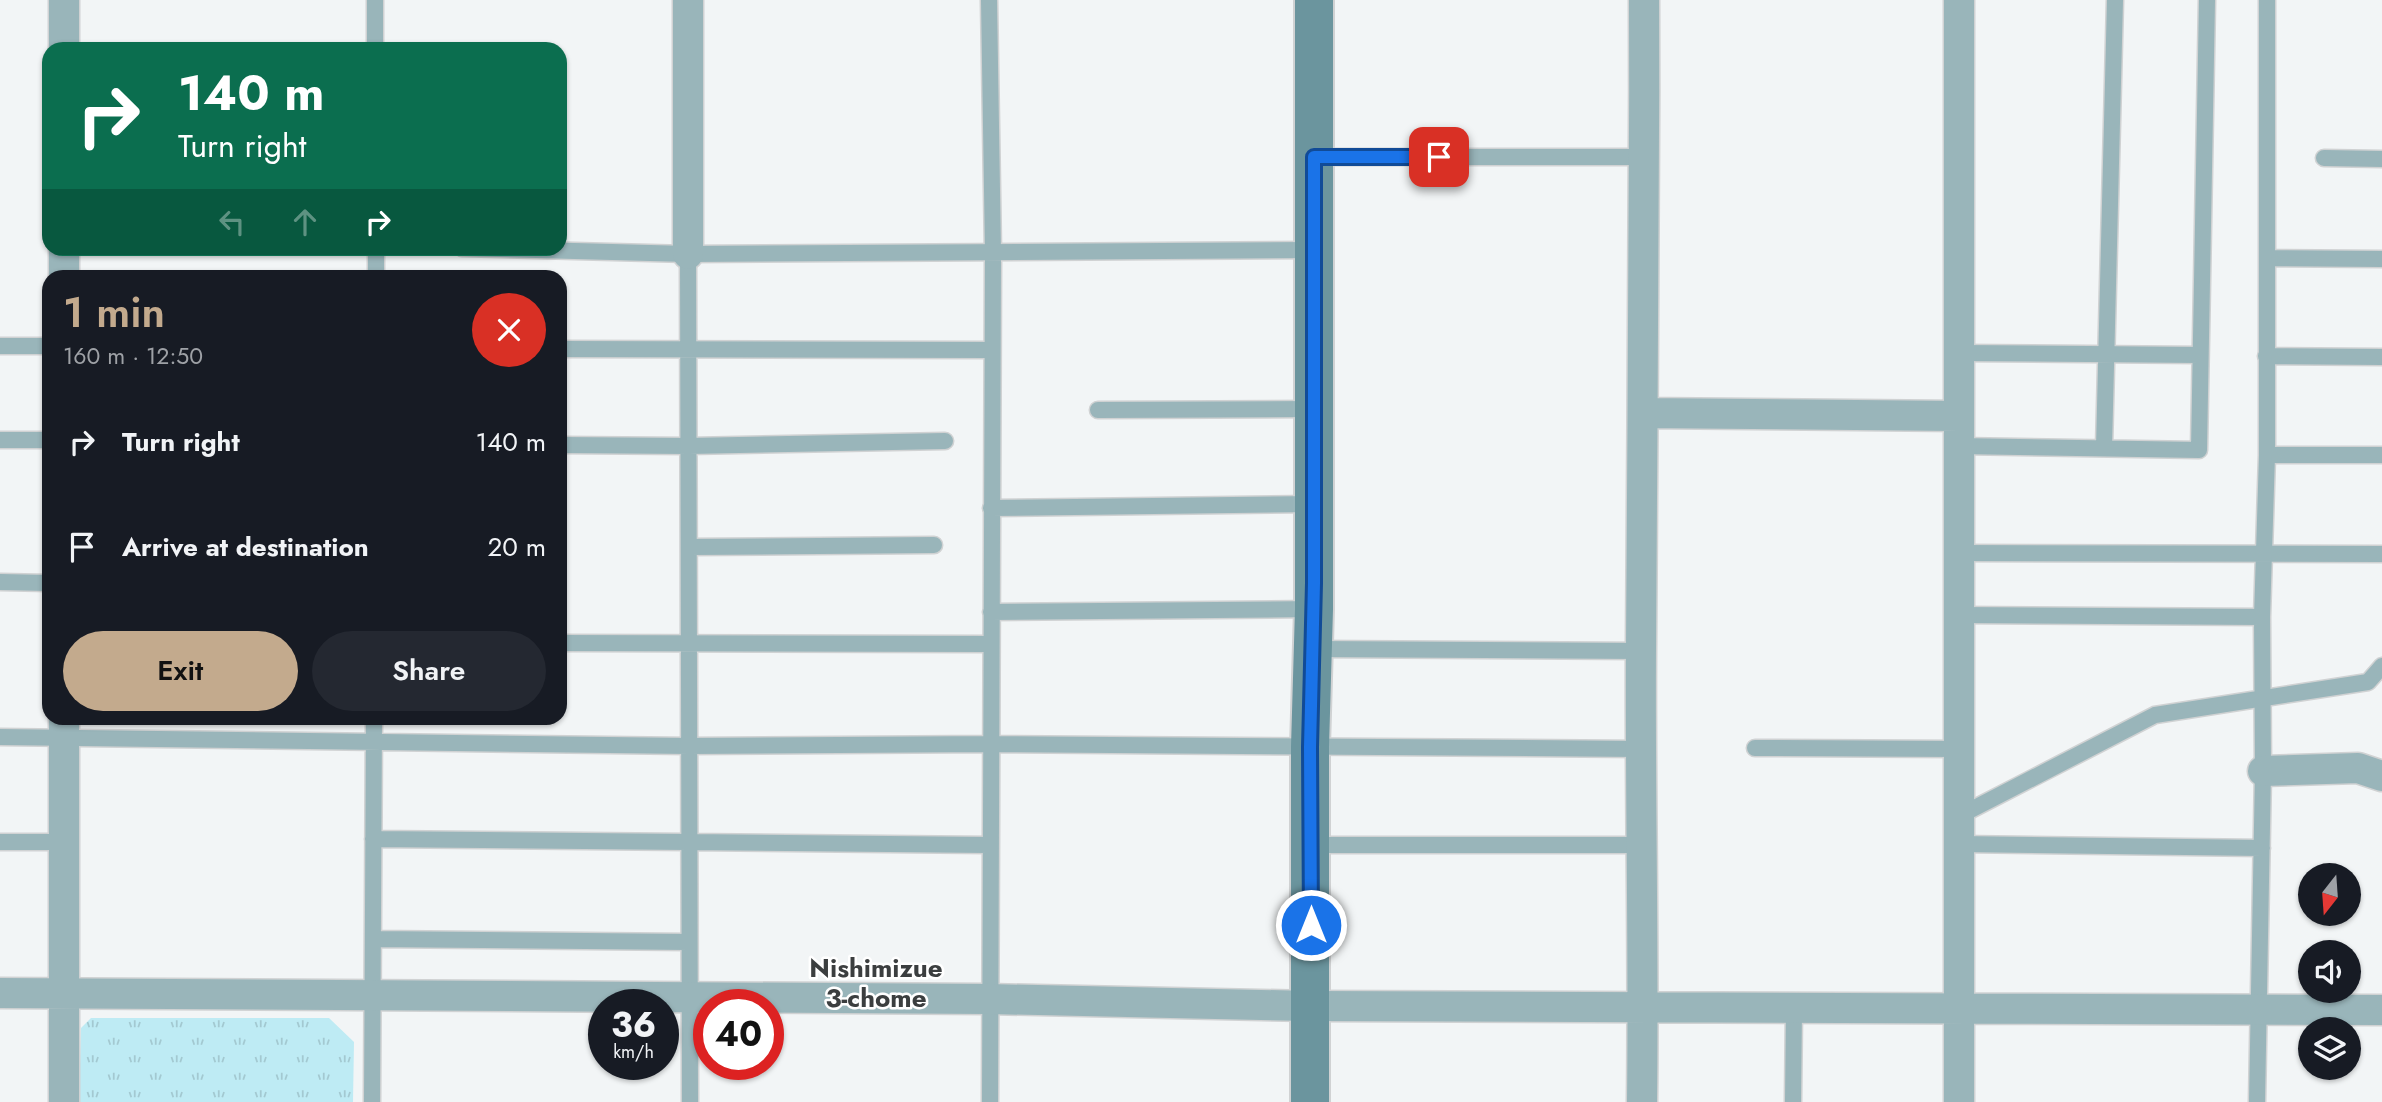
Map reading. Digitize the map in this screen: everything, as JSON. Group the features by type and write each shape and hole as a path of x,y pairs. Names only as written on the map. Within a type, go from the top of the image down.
{"street":[{"path":"64,0 64,42"},
{"path":"688,0 688,254"},
{"path":"1310,1102 1310,747 1314,609 1314,0"},
{"path":"1642,1102 1640,845 1646,157 1644,0"},
{"path":"1959,0 1959,1102"},
{"path":"1643,413 1959,416"},
{"path":"64,727 64,1102"},
{"path":"2263,771 2358,768 2382,776"},
{"path":"0,993 989,999 1310,1006 2382,1010"}],"lane":[{"path":"375,0 375,42"},
{"path":"989,0 993,253 990,1102"},
{"path":"2104,448 2115,0"},
{"path":"1959,446 2199,450 2207,0"},
{"path":"2257,1102 2263,771 2262,617 2267,455 2267,0"},
{"path":"1314,157 1646,157"},
{"path":"2324,158 2382,159"},
{"path":"567,251 688,254 1313,250"},
{"path":"688,254 690,1102"},
{"path":"2268,258 2382,259"},
{"path":"0,346 42,346"},
{"path":"567,349 992,349"},
{"path":"1959,353 2200,355"},
{"path":"2266,356 2382,357"},
{"path":"1098,410 1313,409"},
{"path":"0,440 42,440"},
{"path":"567,445 689,446 945,441"},
{"path":"2267,455 2382,455"},
{"path":"991,508 1314,504"},
{"path":"689,547 934,545"},
{"path":"1959,553 2382,554"},
{"path":"0,582 42,583"},
{"path":"991,612 1314,609"},
{"path":"1959,615 2262,617"},
{"path":"567,643 990,644"},
{"path":"1313,649 1641,651"},
{"path":"1959,830 2155,715 2368,682 2382,666"},
{"path":"372,1102 374,725"},
{"path":"0,737 64,727 374,743 1642,749"},
{"path":"1755,748 1959,749"},
{"path":"1959,830 2262,848"},
{"path":"373,839 989,845"},
{"path":"0,842 65,842"},
{"path":"1311,845 1640,845"},
{"path":"373,939 689,942"},
{"path":"1793,1102 1794,1008"}],"green space":[{"path":"91,1018 329,1018 354,1042 353,1102 79,1102 81,1028"}],"district":[{"name":"Nishimizue 3-chome","path":"876,983"}],"route":[{"path":"1311,925 1314,157 1439,157"}]}
